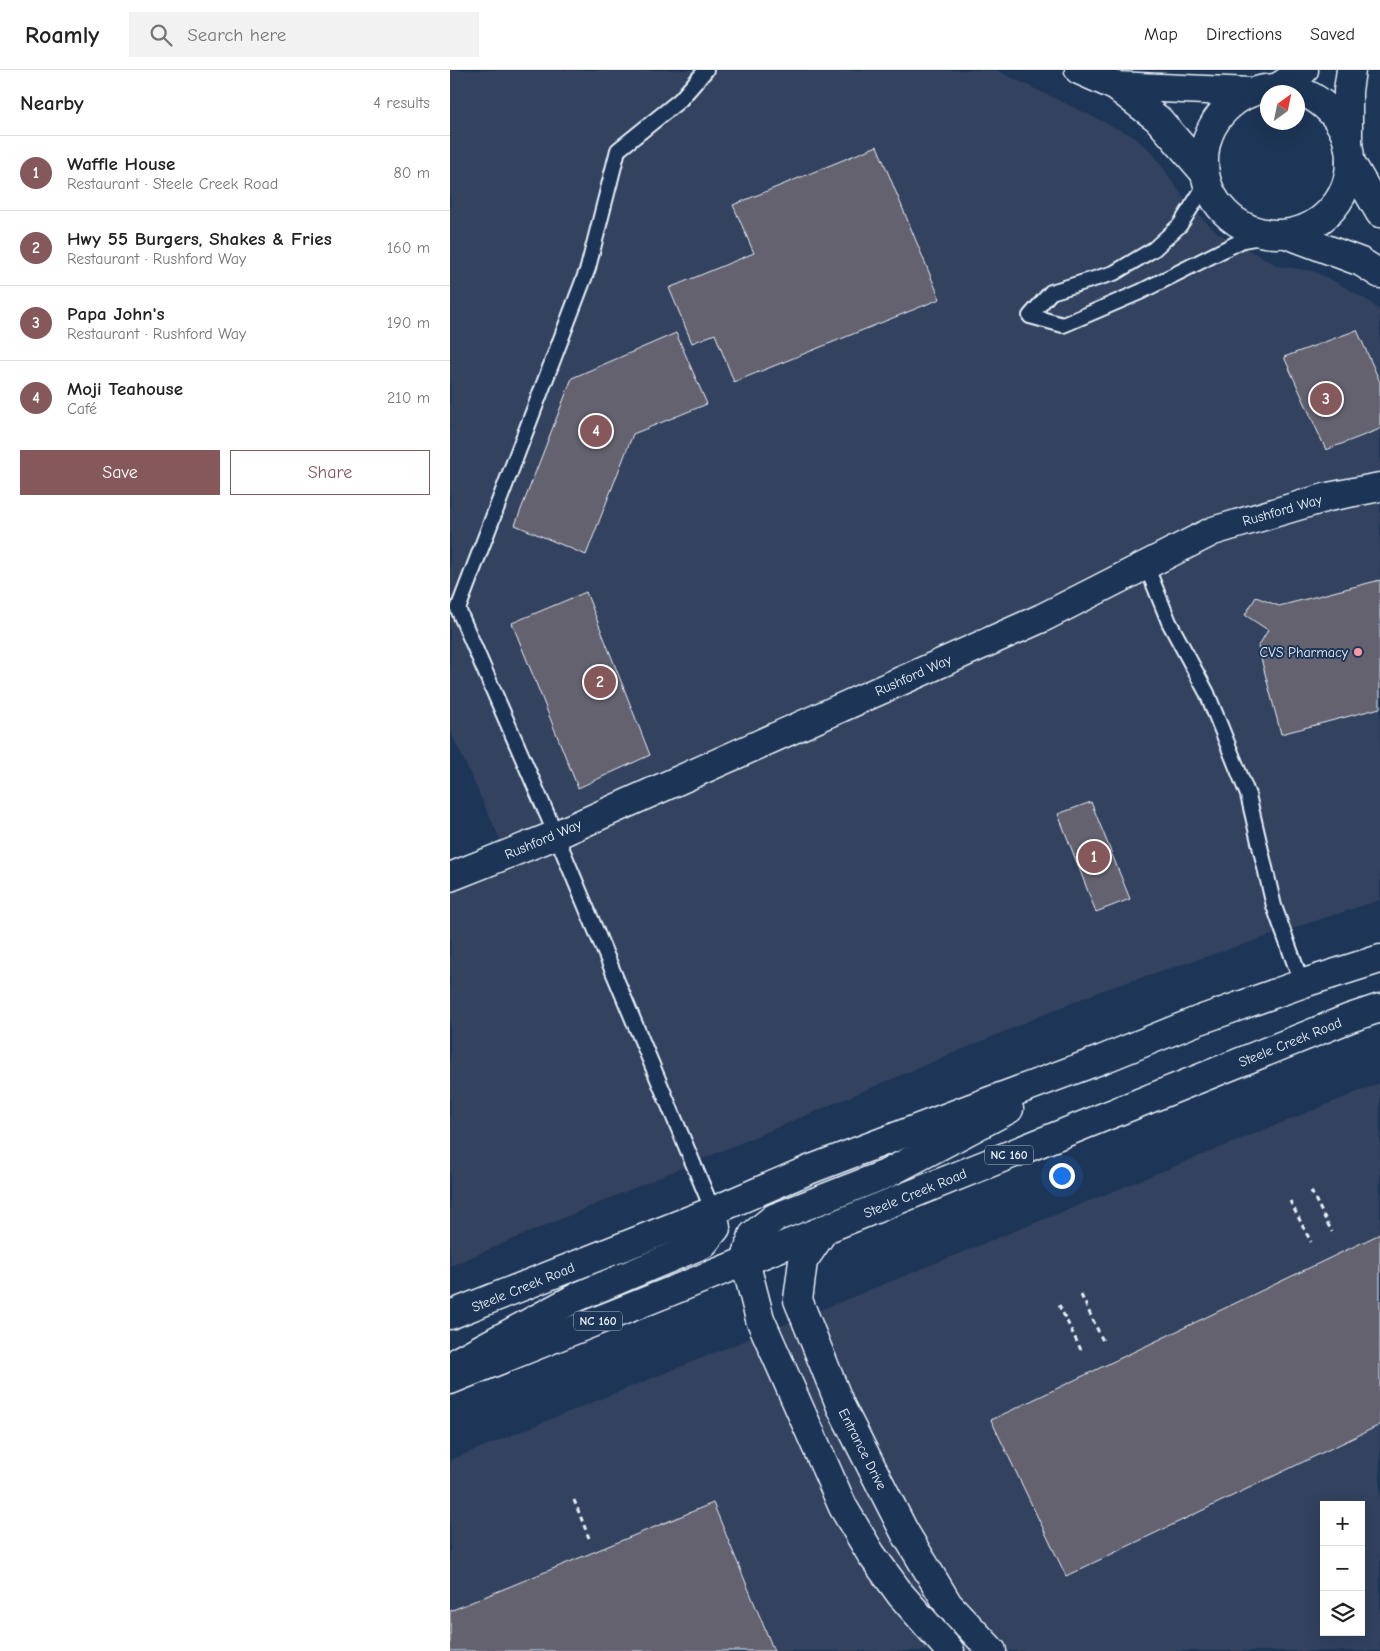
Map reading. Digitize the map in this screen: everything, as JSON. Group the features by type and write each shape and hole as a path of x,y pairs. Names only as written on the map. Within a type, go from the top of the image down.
{"street":[{"path":"1079,70 1115,86 1158,118 1205,178 1218,206 1236,222 1361,262 1380,274"},
{"path":"1282,85 1304,70"},
{"path":"1281,235 1316,226 1333,211 1346,189 1349,153 1348,91 1351,70"},
{"path":"1115,86 1251,92 1260,91"},
{"path":"1205,178 1208,139 1217,119 1231,103 1251,92"},
{"path":"1305,95 1319,101 1336,119 1349,153 1380,213"},
{"name":"Rushford Way","path":"450,878 556,835 1042,618 1213,531 1328,497 1380,488"},
{"name":"Steele Creek Road","path":"450,1315 713,1211 806,1171 1103,1059 1197,1021 1304,983 1380,960"},
{"name":"Steele Creek Road","path":"450,1380 1340,1022 1380,1008"},
{"path":"950,1651 902,1595 871,1554 843,1507 760,1319 745,1261 754,1235 774,1218 886,1174 1103,1059"},
{"path":"450,1366 577,1297 703,1244 716,1228 713,1211"},
{"name":"Entrance Drive","path":"826,1229 803,1261 798,1300 841,1407 904,1532 948,1604 992,1651"}],"lane":[{"path":"706,70 680,100 618,150 588,268 458,609 556,835 713,1211"},
{"path":"1205,178 1180,225 1154,249 1114,273 1051,292 1030,316 1063,325 1140,292 1243,240 1281,235"},
{"path":"1146,565 1169,622 1207,693 1248,795 1274,906 1301,981 1304,983"}],"path":[{"path":"1312,1191 1332,1232"},
{"path":"1290,1201 1311,1242"},
{"path":"1081,1295 1103,1341"},
{"path":"1059,1305 1082,1352"},
{"path":"574,1500 589,1538"}],"shaded area":[{"path":"450,70 996,70 1133,136 1152,152 1179,191 1202,218 1218,233 1278,266 1313,271 1370,302 1380,311 1380,900 1100,991 450,1266 450,885 510,861 450,730"},
{"path":"1380,1083 1380,1651 450,1651 450,1460"}],"building":[{"path":"877,146 940,299 734,382 715,334 692,343 669,288 754,253 733,205"},
{"path":"1357,330 1380,382 1380,429 1326,450 1284,357"},
{"path":"676,333 707,404 633,434 586,555 515,525 572,378"},
{"path":"1380,580 1380,708 1281,734 1258,647 1268,630 1245,615 1256,597 1279,606"},
{"path":"586,592 650,755 578,788 512,623"},
{"path":"1091,802 1130,899 1096,912 1058,814"},
{"path":"1380,1234 1380,1425 1066,1576 991,1420"},
{"path":"713,1503 774,1651 450,1651 450,1611"}],"place":[{"name":"Papa John's","path":"1326,399"},
{"name":"Moji Teahouse","path":"596,431"},
{"name":"CVS Pharmacy","path":"1358,652"},
{"name":"Hwy 55 Burgers, Shakes & Fries","path":"600,682"},
{"name":"Waffle House","path":"1094,857"}]}
